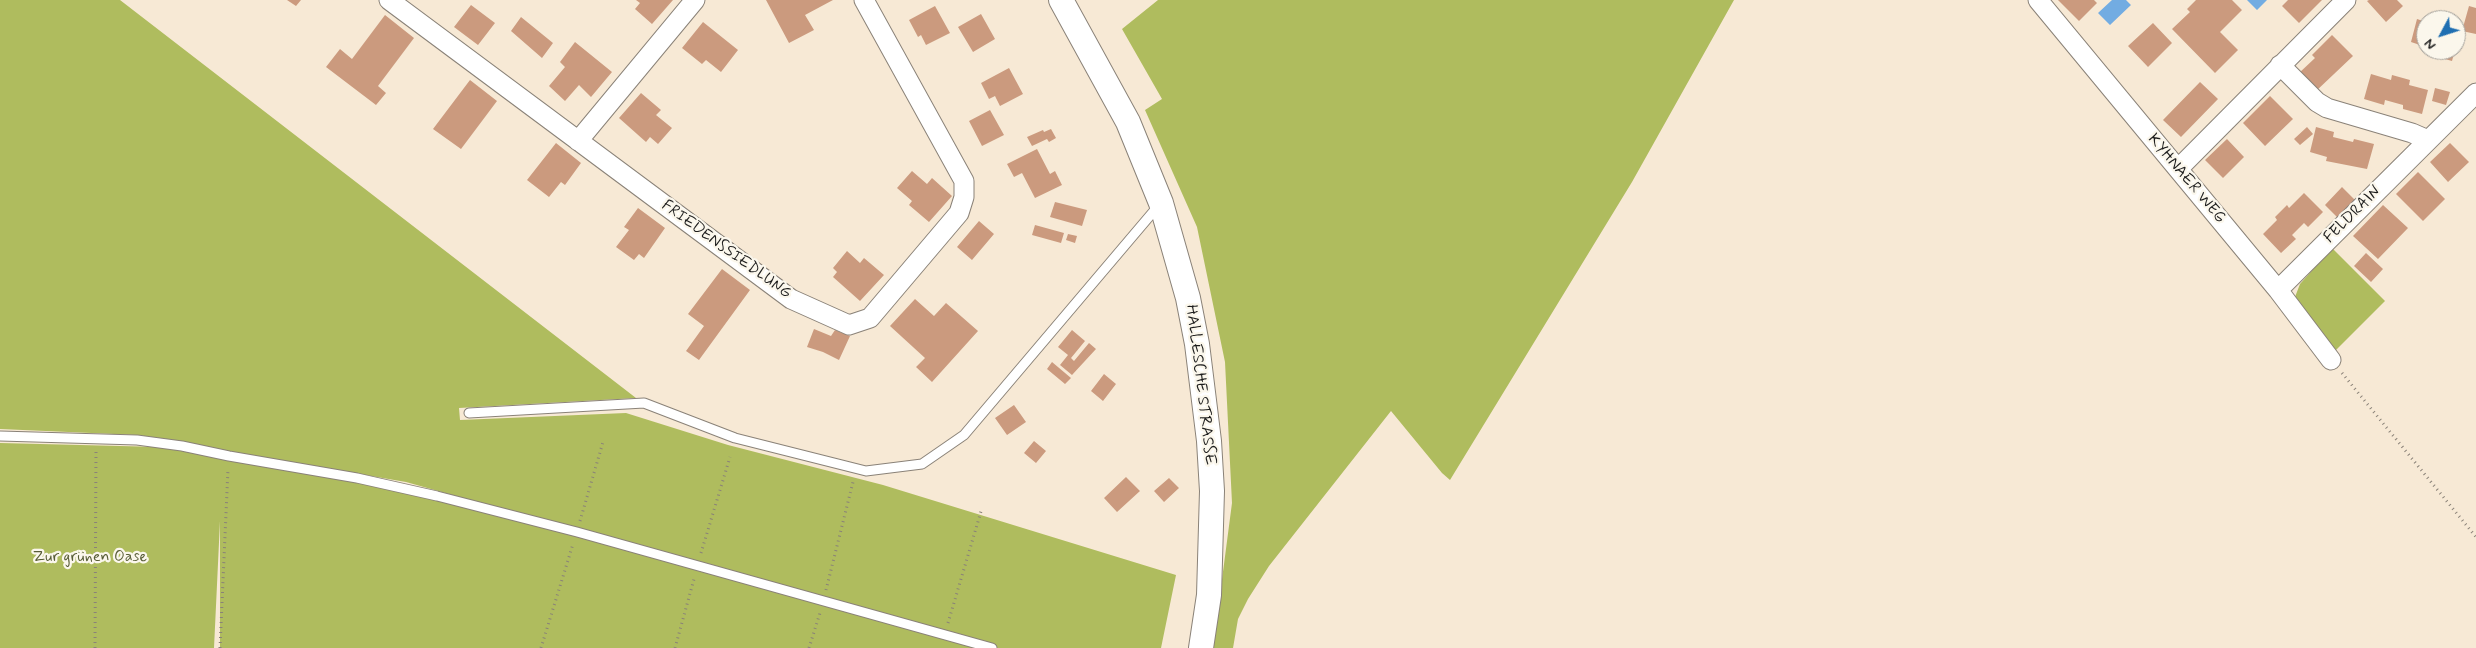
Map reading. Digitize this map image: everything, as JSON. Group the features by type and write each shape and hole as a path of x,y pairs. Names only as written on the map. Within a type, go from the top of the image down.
{"street":[{"name":"FRIEDENSSIEDLUNG","path":"389,0 790,299 849,325 870,318 959,213 964,197 964,181 864,0"},
{"path":"578,141 695,0"},
{"name":"HALLESCHE STRASSE","path":"1060,0 1128,122 1160,203 1188,298 1197,344 1209,441 1212,538 1209,595 1201,648"},
{"name":"KYHNAER WEG","path":"2038,0 2278,290 2331,360"},
{"path":"2178,168 2346,0"},
{"path":"2280,65 2317,102 2327,108 2412,133 2428,140"},
{"name":"FELDRAIN","path":"2278,290 2476,93"}],"lane":[{"path":"469,413 644,403 735,438 866,471 922,464 964,435 1160,203"},
{"path":"0,436 137,440 182,446 357,478 437,496 823,600 992,648"}],"path":[{"path":"2331,360 2476,537"},
{"path":"95,648 96,439"},
{"path":"220,648 229,456"},
{"path":"809,648 855,474"},
{"path":"945,634 982,508"}],"green space":[{"name":"Zur grünen Oase","path":"0,0 120,0 636,398 459,408 460,420 626,413 728,445 883,485 1176,575 1161,648 220,648 220,521 214,648 0,648 0,443 160,447 229,456 424,493 424,496 456,496 406,482 214,449 181,441 137,435 0,429"},
{"path":"1158,0 1734,0 1632,182 1450,480 1442,473 1391,411 1269,566 1238,619 1233,648 1213,648 1232,503 1225,362 1197,227 1145,110 1162,99 1122,29"},
{"path":"2332,248 2385,301 2335,351 2295,297 2300,284"}],"water":[{"path":"2112,0 2126,0 2131,5 2110,25 2098,13"},
{"path":"2247,0 2267,0 2257,10"}],"building":[{"path":"287,0 301,0 296,6"},
{"path":"636,0 673,0 652,24 635,9 640,3"},
{"path":"766,0 833,0 805,15 814,30 789,43"},
{"path":"2058,0 2094,0 2097,3 2079,21"},
{"path":"2196,0 2232,0 2242,10 2220,32 2238,50 2215,73 2172,29 2190,12 2187,9"},
{"path":"2288,0 2322,0 2299,23 2282,6"},
{"path":"2397,0 2403,6 2386,22 2367,1"},
{"path":"471,5 495,23 478,45 454,27"},
{"path":"935,6 950,33 926,45 921,35 918,37 909,20"},
{"path":"2469,6 2476,8 2476,34 2466,32 2466,17"},
{"path":"981,14 995,39 973,52 958,27"},
{"path":"385,15 414,38 378,86 386,93 376,105 326,67 340,49 352,59"},
{"path":"521,17 553,43 542,58 511,31"},
{"path":"703,22 738,50 721,72 706,60 702,64 682,48"},
{"path":"2153,23 2172,43 2148,67 2128,46"},
{"path":"2416,23 2416,44 2411,42"},
{"path":"2332,35 2353,56 2315,92 2298,74 2315,58 2312,55"},
{"path":"575,42 612,72 591,97 579,85 565,101 549,86 565,67 560,62"},
{"path":"1009,68 1023,94 1000,106 995,96 989,99 981,83"},
{"path":"2371,74 2391,80 2392,75 2410,80 2409,85 2428,90 2422,114 2403,109 2403,105 2385,100 2384,105 2364,99"},
{"path":"470,80 497,101 461,149 433,129"},
{"path":"2200,82 2218,99 2181,137 2163,120"},
{"path":"2435,88 2450,92 2446,105 2432,101"},
{"path":"641,93 661,110 656,115 672,128 658,144 650,137 646,142 619,118"},
{"path":"2270,96 2293,119 2265,146 2243,123"},
{"path":"990,110 1004,135 982,146 969,121"},
{"path":"2307,127 2313,134 2300,145 2294,139"},
{"path":"2316,127 2334,132 2333,137 2353,142 2354,139 2374,144 2367,169 2326,161 2327,157 2310,152"},
{"path":"1051,129 1056,138 1049,142 1047,139 1032,146 1027,137 1043,130 1044,132"},
{"path":"2227,139 2244,157 2223,178 2205,160"},
{"path":"556,143 581,163 565,185 561,182 549,197 527,180"},
{"path":"2450,143 2469,162 2448,182 2430,162"},
{"path":"1037,149 1050,174 1055,171 1062,185 1035,198 1022,173 1014,177 1007,164"},
{"path":"912,171 927,184 932,178 952,196 929,222 909,205 912,201 897,188"},
{"path":"2418,172 2445,199 2423,221 2396,194"},
{"path":"2342,187 2355,200 2338,218 2325,205"},
{"path":"2304,193 2323,212 2308,227 2304,223 2292,235 2296,239 2281,253 2263,234 2277,220 2275,217 2287,205 2289,208"},
{"path":"1055,202 1087,210 1082,226 1050,217"},
{"path":"2383,205 2408,228 2378,259 2353,236"},
{"path":"638,208 665,228 644,258 639,254 634,260 616,247 629,230 624,227"},
{"path":"979,221 994,234 972,260 957,247"},
{"path":"1035,225 1064,233 1061,243 1032,235"},
{"path":"1068,234 1077,236 1075,243 1066,240"},
{"path":"847,251 860,263 864,258 884,275 860,301 833,277 837,272 833,268"},
{"path":"2366,253 2383,269 2371,282 2354,266"},
{"path":"722,269 750,290 699,360 686,351 704,326 688,314"},
{"path":"915,299 934,316 946,303 978,331 932,382 916,367 925,358 890,326"},
{"path":"814,329 831,336 835,330 850,336 839,360 807,347"},
{"path":"1072,330 1085,341 1071,358 1074,361 1089,343 1096,349 1072,375 1060,365 1068,355 1058,347"},
{"path":"1052,362 1071,378 1065,384 1047,369"},
{"path":"1104,374 1116,384 1103,401 1091,391"},
{"path":"1014,405 1026,422 1007,435 995,418"},
{"path":"1034,441 1046,451 1036,463 1024,453"},
{"path":"1126,477 1140,491 1117,512 1104,498"},
{"path":"1169,478 1179,488 1164,502 1154,491"}]}
